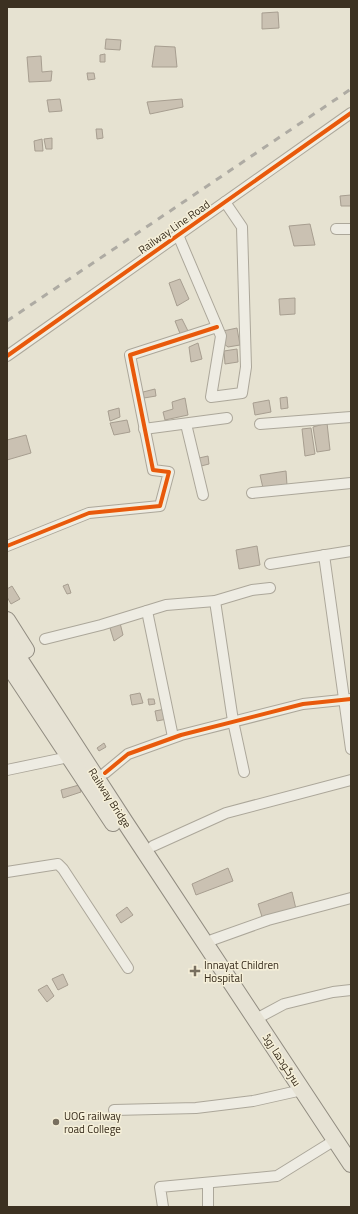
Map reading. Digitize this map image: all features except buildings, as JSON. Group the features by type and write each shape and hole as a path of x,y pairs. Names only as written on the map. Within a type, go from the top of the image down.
{"main road":[{"path":"7,620 202,921 212,948 200,947 164,900 7,663"},
{"name":"Railway Bridge","path":"7,640 212,948"},
{"name":"سرگودھا روڈ","path":"212,948 256,1019 351,1164"}],"street":[{"name":"Railway Line Road","path":"7,356 351,113"},
{"path":"178,235 221,336 211,397 242,393 246,360 242,227 226,202"},
{"path":"336,229 351,229"},
{"path":"7,546 89,514 160,506 169,472 152,470 130,355 217,327"},
{"path":"260,424 351,417"},
{"path":"144,429 227,418"},
{"path":"186,424 203,495"},
{"path":"252,493 351,483"},
{"path":"270,564 351,551"},
{"path":"324,555 348,699 351,749"},
{"path":"45,639 101,625 166,605 215,601 252,590 270,588"},
{"path":"215,601 233,721 244,772"},
{"path":"147,611 173,737"},
{"path":"105,773 128,754 173,737 302,704 348,699"},
{"path":"7,770 69,757"},
{"path":"153,846 226,813 351,780"},
{"path":"7,872 58,864 128,968"},
{"path":"212,948 268,920 351,898"},
{"path":"256,1019 284,1004 333,992 351,990"},
{"path":"114,1110 196,1108 253,1101 302,1090"},
{"path":"163,1207 160,1187 277,1176 335,1140"},
{"path":"208,1183 208,1207"}],"railway":[{"path":"7,321 351,89"}],"cycle path":[{"path":"7,356 351,113"},
{"path":"7,546 89,513 160,506 169,472 153,470 130,355 217,327"},
{"path":"105,773 128,754 181,735 303,704 351,699"}],"place":[{"name":"Innayat Children Hospital","path":"195,971"},
{"name":"UOG railway road College","path":"56,1122"}]}
